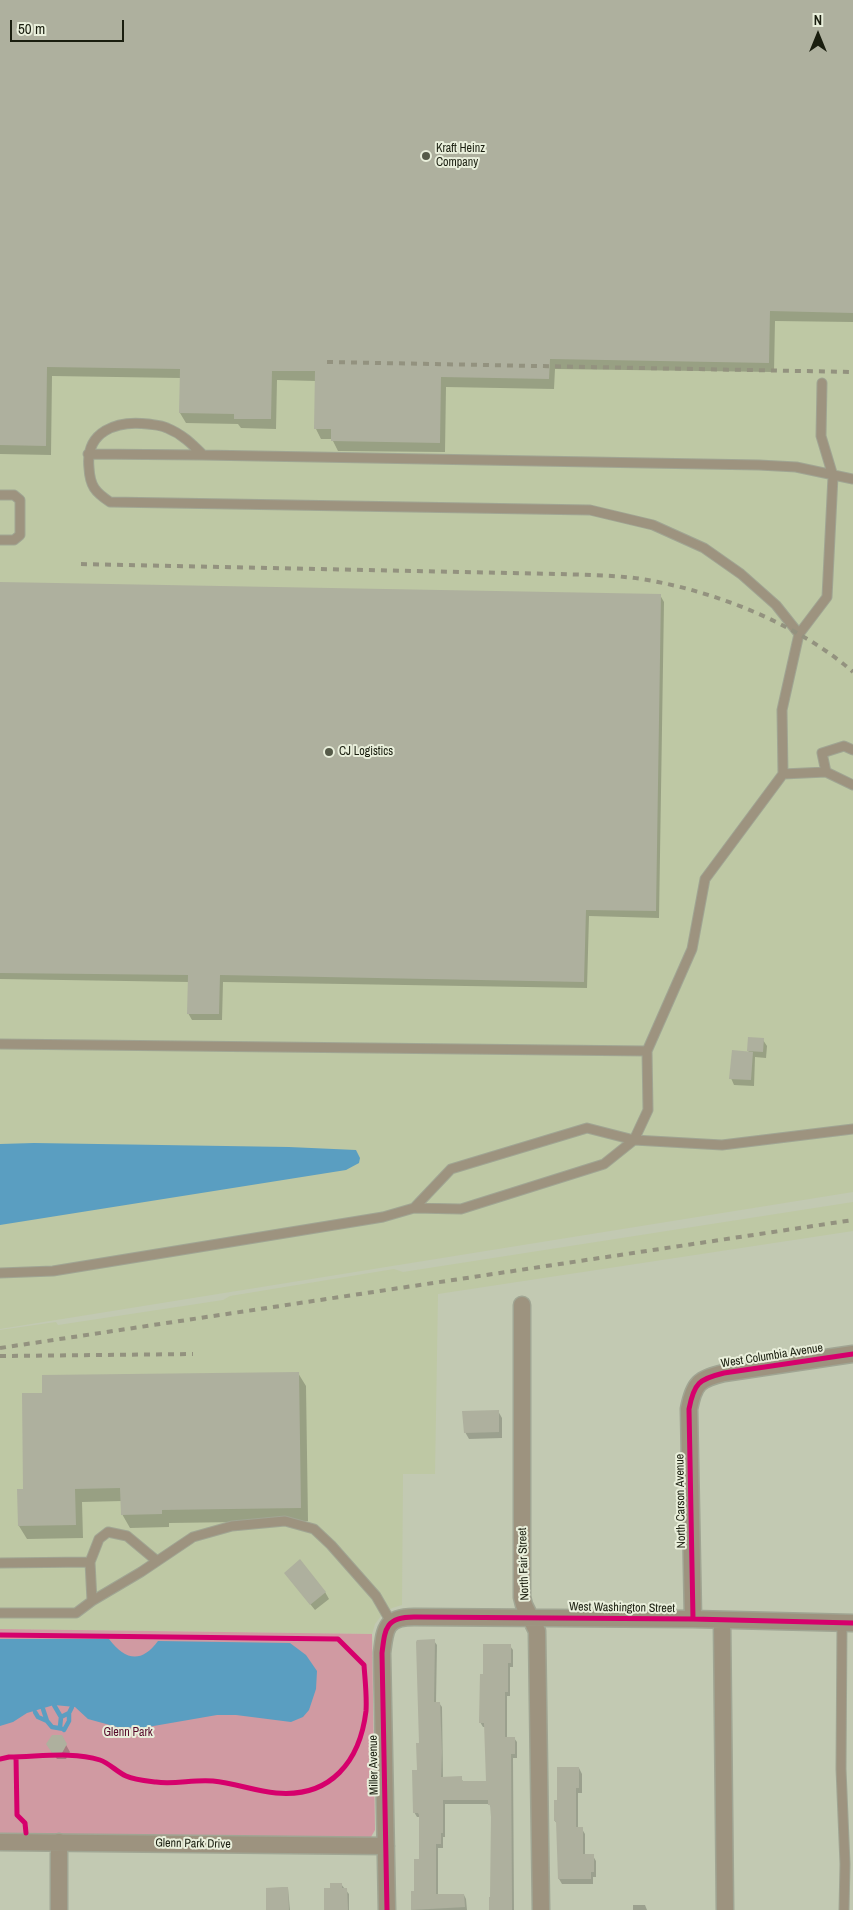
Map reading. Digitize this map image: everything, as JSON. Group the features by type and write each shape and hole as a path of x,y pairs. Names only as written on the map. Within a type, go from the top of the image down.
{"street":[{"name":"North Fair Street","path":"522,1305 522,1596 536,1631 537,1640 541,1910"},
{"name":"West Columbia Avenue","path":"698,1384 707,1377 724,1373 853,1354"},
{"name":"North Carson Avenue","path":"693,1619 689,1409 692,1396 698,1384"},
{"name":"West Washington Street","path":"391,1622 401,1617 847,1622"},
{"path":"722,1620 724,1910"},
{"name":"Miller Avenue","path":"387,1910 382,1654 385,1630 391,1622"},
{"name":"Glenn Park Drive","path":"0,1842 386,1846"},
{"path":"58,1842 59,1910"}],"lane":[{"path":"0,1273 52,1272 384,1217 414,1208 461,1210 604,1164 634,1140 648,1110 647,1051 692,949 705,879 783,774 782,710 799,634 827,597 834,476 821,436 822,383"},
{"path":"204,455 186,438 165,426 132,422 105,430 92,444 88,454 90,482 97,494 110,502 590,510 653,525 704,548 741,574 776,605 799,634"},
{"path":"88,454 760,465 796,467 853,479"},
{"path":"0,495 14,495 20,500 20,535 14,540 0,540"},
{"path":"826,772 822,753 844,746 853,750"},
{"path":"783,774 826,772 853,785"},
{"path":"0,1044 647,1051"},
{"path":"414,1208 451,1169 587,1128 634,1140 722,1145 853,1129"},
{"path":"0,1613 76,1613 193,1537 232,1526 285,1521 314,1529 331,1545 376,1596 391,1622"},
{"path":"92,1601 90,1562 99,1539 108,1532 127,1536 157,1561"},
{"path":"0,1563 90,1562"},
{"path":"844,1910 845,1864 841,1769 847,1622"}],"shaded area":[{"path":"0,0 853,0 853,1192 0,1329"},
{"path":"853,1202 853,1231 438,1294 435,1474 403,1474 402,1605 392,1608 381,1616 375,1624 372,1634 0,1629 0,1330 56,1322 58,1325 223,1300 230,1296 394,1269 403,1272"}],"green space":[{"name":"Glenn Park","path":"0,1629 372,1634 375,1830 371,1837 362,1839 0,1834"}],"water":[{"path":"0,1144 289,1147 356,1150 360,1158 359,1163 346,1170 0,1225"},
{"path":"0,1639 109,1639 121,1651 133,1656 145,1653 158,1641 290,1643 306,1655 317,1671 316,1689 309,1710 303,1717 291,1722 236,1715 217,1715 142,1728 117,1727 88,1719 75,1707 54,1705 27,1713 13,1722 0,1726"}],"building":[{"name":"Kraft Heinz Company","path":"0,0 853,0 853,313 770,311 769,363 550,359 549,379 441,377 440,443 331,441 331,429 314,429 315,371 272,371 271,419 234,419 234,414 179,413 180,369 47,367 46,446 0,445"},
{"name":"CJ Logistics","path":"0,582 661,594 656,911 586,910 584,982 220,975 219,1014 187,1014 188,975 0,973"},
{"path":"748,1037 764,1038 763,1052 747,1051"},
{"path":"732,1050 753,1052 751,1080 729,1079"},
{"path":"299,1372 301,1508 162,1510 162,1514 121,1515 120,1488 75,1489 76,1525 18,1526 17,1489 23,1489 22,1393 42,1393 42,1375"},
{"path":"499,1410 499,1432 464,1433 462,1411"},
{"path":"300,1559 326,1592 310,1605 284,1573"},
{"path":"435,1639 434,1702 440,1702 441,1777 462,1776 462,1781 486,1781 484,1723 479,1723 480,1674 483,1674 483,1644 511,1644 511,1663 508,1663 508,1692 505,1692 505,1737 515,1737 515,1754 511,1754 512,1910 489,1910 491,1817 488,1800 443,1800 443,1833 441,1833 441,1844 436,1844 436,1894 464,1894 465,1907 411,1910 411,1891 414,1891 414,1859 419,1859 419,1815 418,1813 413,1813 412,1770 417,1770 416,1743 419,1743 416,1642 417,1640"},
{"path":"52,1735 62,1735 67,1744 62,1753 52,1753 46,1744"},
{"path":"557,1767 579,1767 579,1788 576,1788 576,1827 583,1827 583,1854 594,1854 594,1872 591,1872 591,1879 558,1879 556,1821 554,1821 554,1800 557,1800"},
{"path":"330,1883 342,1883 342,1888 347,1888 348,1910 324,1910 324,1888 330,1888"},
{"path":"288,1887 289,1910 266,1910 266,1888"}],"waterway":[{"path":"54,1705 61,1717"},
{"path":"60,1727 61,1717 69,1713 72,1707"},
{"path":"43,1709 47,1721 52,1727 64,1729"},
{"path":"35,1712 38,1717 47,1721"},
{"path":"64,1730 69,1721 69,1713"}],"railway":[{"path":"327,362 853,372"},
{"path":"81,564 559,574 634,578 709,595 761,615 810,641 853,672"},
{"path":"0,1348 853,1220"},
{"path":"0,1356 193,1354"}],"cycle path":[{"path":"693,1619 689,1409 696,1388 703,1380 724,1373 853,1354"},
{"path":"387,1910 382,1653 384,1637 388,1626 392,1622 397,1619 414,1617 693,1619 853,1623"},
{"path":"0,1635 338,1639 364,1665 366,1700 363,1729 357,1746 349,1760 339,1773 327,1782 312,1789 295,1793 268,1792 213,1781 163,1783 141,1780 126,1776 107,1763 89,1757 55,1755 0,1759"},
{"path":"16,1757 17,1815 25,1823 26,1833"}],"place":[{"name":"Kraft Heinz Company","path":"426,156"},
{"name":"CJ Logistics","path":"329,752"}]}
